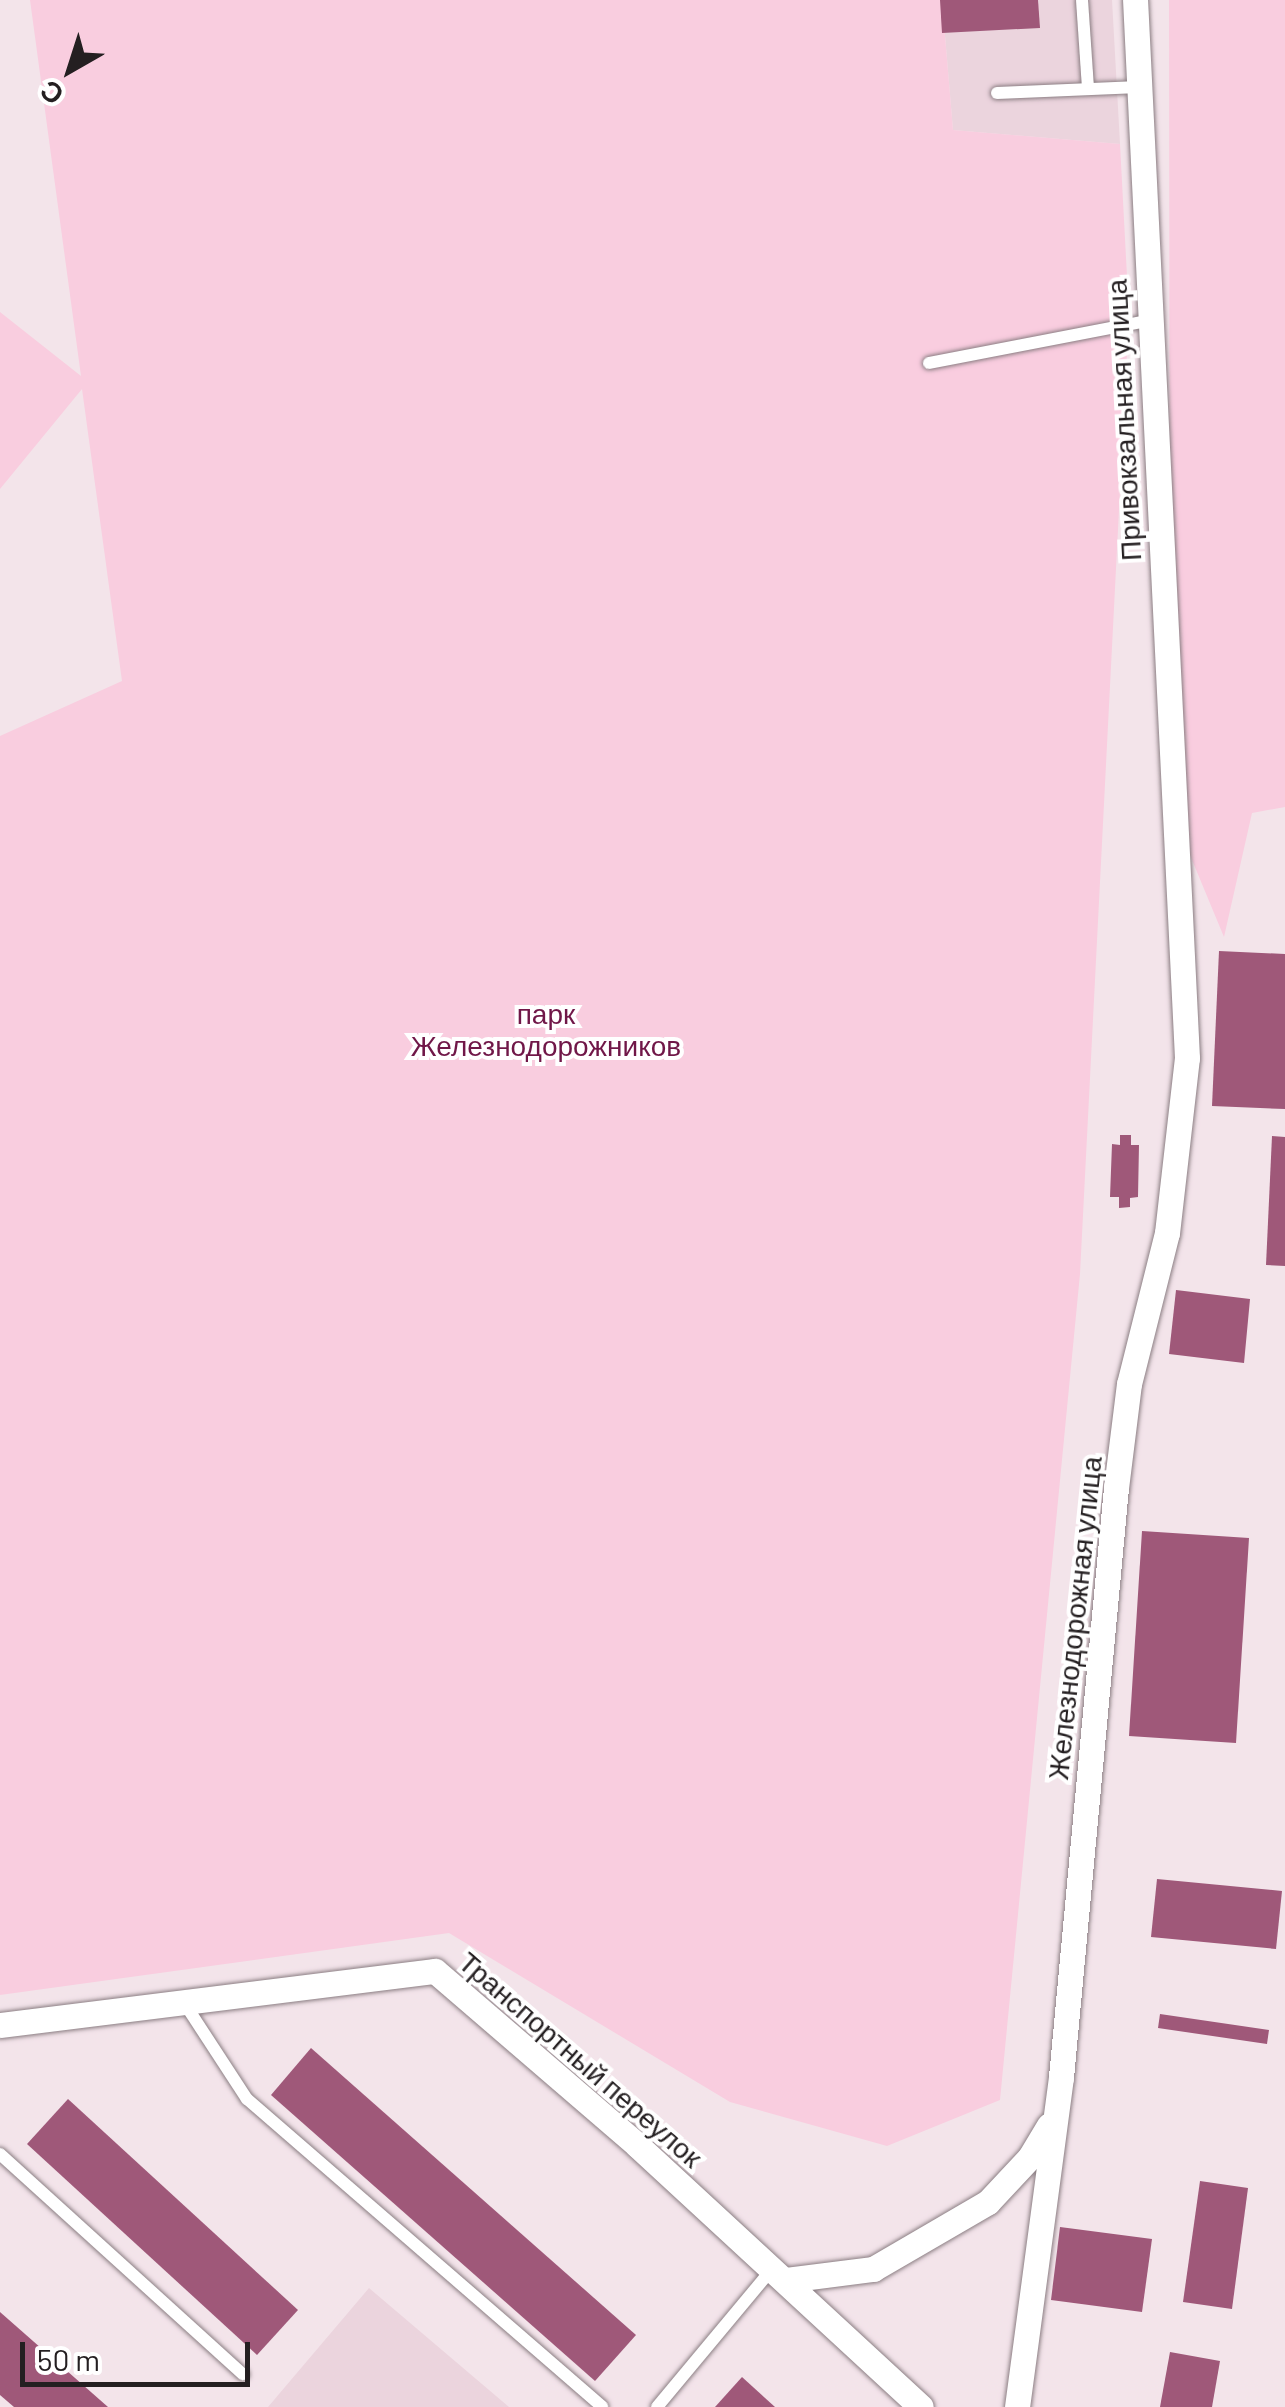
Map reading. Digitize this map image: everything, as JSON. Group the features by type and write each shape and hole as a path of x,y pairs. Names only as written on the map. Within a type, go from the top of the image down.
{"street":[{"name":"Привокзальная улица","path":"1136,0 1175,837"},
{"name":"Железнодорожная улица","path":"1017,2407 1057,2112 1129,1384 1166,1233 1187,1058 1175,837"},
{"name":"Транспортный переулок","path":"0,2024 435,1971 779,2274 921,2407"},
{"path":"779,2274 874,2269 988,2202 1030,2157 1057,2112"}],"lane":[{"path":"1082,0 1088,89"},
{"path":"997,93 1139,87"},
{"path":"928,363 1148,321"},
{"path":"183,2000 247,2099 602,2407"},
{"path":"0,2154 243,2374"},
{"path":"658,2407 779,2274"}],"shaded area":[{"path":"942,0 1112,0 1120,144 953,130"},
{"path":"369,2288 509,2407 268,2407"}],"green space":[{"name":"парк Железнодорожников","path":"30,0 942,0 953,130 1120,144 1129,314 1080,1274 1000,2100 887,2146 730,2102 449,1933 0,1995 0,736 122,681 82,389 0,489 0,312 81,376"},
{"path":"1169,0 1285,0 1285,807 1252,813 1224,937 1170,807"}],"building":[{"path":"940,0 1038,0 1040,28 942,33"},
{"path":"1219,951 1285,954 1285,1109 1212,1106"},
{"path":"1120,1135 1131,1135 1131,1145 1139,1145 1138,1197 1130,1198 1130,1207 1119,1208 1119,1197 1110,1197 1112,1144 1120,1145"},
{"path":"1272,1136 1285,1137 1285,1266 1266,1265"},
{"path":"1176,1290 1250,1299 1244,1363 1169,1354"},
{"path":"1142,1531 1249,1538 1236,1743 1129,1736"},
{"path":"1157,1879 1282,1891 1276,1949 1151,1937"},
{"path":"1160,2014 1269,2030 1267,2044 1158,2028"},
{"path":"311,2048 636,2335 595,2381 271,2095"},
{"path":"68,2099 298,2310 257,2355 27,2144"},
{"path":"1200,2181 1248,2188 1232,2309 1183,2302"},
{"path":"1060,2227 1152,2239 1142,2312 1051,2300"},
{"path":"0,2312 108,2407 14,2407 0,2395"},
{"path":"1170,2352 1220,2361 1212,2407 1160,2407"},
{"path":"742,2377 775,2407 715,2407"}]}
